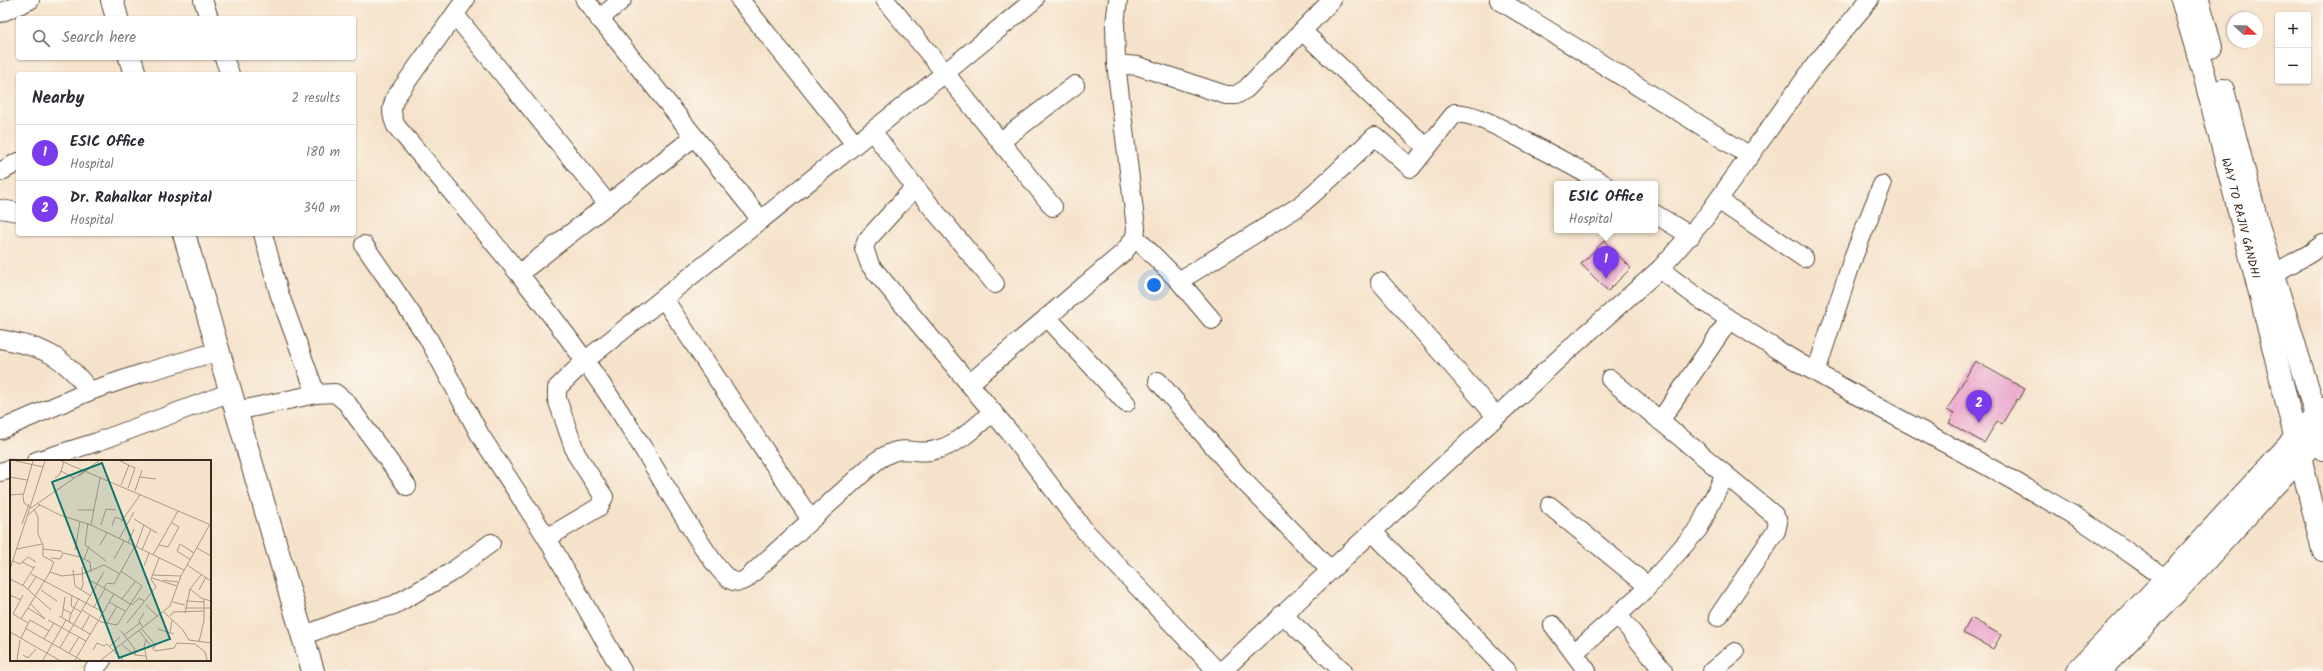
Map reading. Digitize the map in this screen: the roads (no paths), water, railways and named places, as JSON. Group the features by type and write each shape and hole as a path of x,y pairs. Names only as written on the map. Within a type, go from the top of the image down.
{"street":[{"path":"0,13 30,0"},
{"path":"112,0 116,16"},
{"path":"203,0 208,16"},
{"path":"465,0 395,98 391,107 391,117 396,126 520,273 586,360 634,433 691,526 722,573 730,580 738,582 746,580 811,520 889,452 902,449 938,450 950,445 993,412"},
{"path":"585,0 761,220"},
{"path":"599,18 622,0"},
{"path":"740,0 855,144"},
{"path":"885,0 945,72 1053,207"},
{"path":"547,538 599,506 604,497 580,463 557,399 558,388 586,360 664,299 1034,0"},
{"path":"969,384 1124,252 1135,237 1136,228 1116,64 1115,24 1118,0"},
{"path":"1116,64 1138,66 1226,95 1236,95 1246,89 1332,0"},
{"path":"1499,0 1750,156"},
{"path":"1222,671 1496,416 1660,269 1691,236 1815,65 1869,0"},
{"name":"WAY TO RAJIV GANDHI","path":"2182,0 2204,74 2299,446 2323,550"},
{"name":"WAY TO RAJIV GANDHI","path":"2198,0 2273,274 2321,428"},
{"path":"455,15 608,204"},
{"path":"1302,31 1427,148"},
{"path":"131,60 134,72"},
{"path":"225,60 229,72"},
{"path":"1001,141 1075,85"},
{"path":"1179,282 1298,207 1332,178 1375,136 1411,168 1455,113 1465,114 1483,120 1550,153 1599,181"},
{"path":"872,131 915,187 995,284"},
{"path":"520,273 694,136"},
{"path":"0,172 16,163"},
{"path":"1816,372 1854,255 1882,185"},
{"path":"915,187 867,240 864,248 866,257 993,412 1085,531 1217,671"},
{"path":"1718,200 1804,258"},
{"path":"0,209 16,212"},
{"path":"1658,216 1691,236"},
{"path":"185,236 313,671"},
{"path":"264,236 279,293 316,394"},
{"path":"1135,237 1179,282 1212,320"},
{"path":"2273,274 2310,254 2323,244"},
{"path":"364,245 428,338 480,435 547,538 622,671"},
{"path":"1660,269 1729,320 1816,372 2077,518 2166,579"},
{"path":"1380,282 1496,416"},
{"path":"664,299 811,520"},
{"path":"1047,317 1126,403"},
{"path":"1660,421 1729,320"},
{"path":"0,339 25,344 64,361 90,391"},
{"path":"0,430 90,391 143,372 219,351"},
{"path":"1610,379 1765,506 1774,515 1778,522 1776,531 1718,617"},
{"path":"1158,381 1238,475 1330,570"},
{"path":"46,460 97,442 234,401 335,393 346,402 408,486"},
{"path":"2077,671 2166,579 2299,446 2321,428"},
{"path":"2099,671 2299,446"},
{"path":"0,472 10,469"},
{"path":"1574,653 1644,591 1699,528 1725,474"},
{"path":"1550,506 1640,578 1644,583 1644,591"},
{"path":"1372,530 1507,671"},
{"path":"302,636 354,616 394,605 450,573 491,543"},
{"path":"1282,614 1343,671"},
{"path":"1618,615 1663,671"},
{"path":"1553,625 1587,671"},
{"path":"1712,671 1735,652"},
{"path":"93,671 101,661"}],"place":[{"name":"ESIC Office","path":"1606,279"},
{"name":"Dr. Rahalkar Hospital","path":"1979,423"}]}
